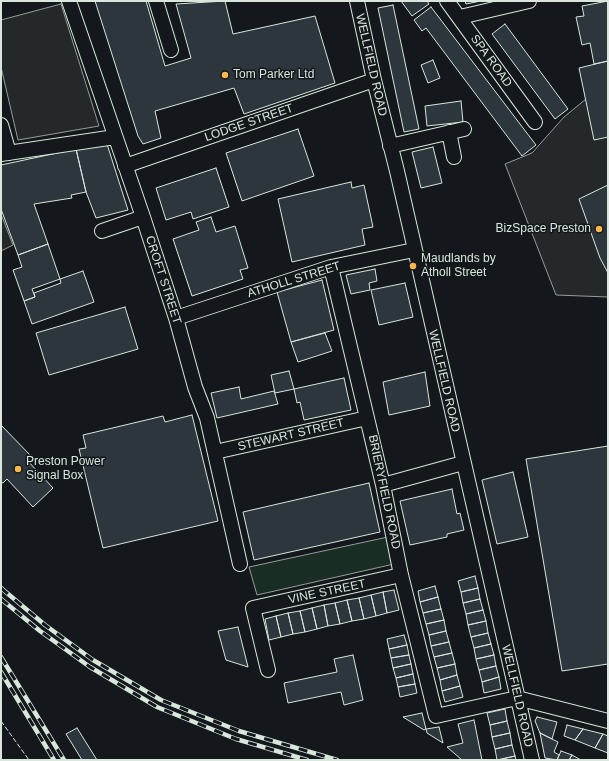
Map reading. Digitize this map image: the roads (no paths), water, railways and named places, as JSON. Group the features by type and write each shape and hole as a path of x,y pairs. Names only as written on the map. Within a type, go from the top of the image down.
{"street":[{"name":"CROFT STREET","path":"69,1 143,217 176,318 195,387 207,418 240,564"},
{"path":"156,1 171,50"},
{"name":"WELLFIELD ROAD","path":"357,1 532,760"},
{"name":"SPA ROAD","path":"447,1 535,122"},
{"path":"460,18 529,1"},
{"name":"LODGE STREET","path":"125,166 374,80"},
{"path":"1,125 5,154 115,138"},
{"path":"390,146 464,129"},
{"path":"449,132 454,157"},
{"path":"102,231 143,217"},
{"name":"ATHOLL STREET","path":"176,318 331,268 414,250"},
{"name":"BRIERYFIELD ROAD","path":"331,268 383,485 401,575 436,716 518,698"},
{"name":"STEWART STREET","path":"215,452 367,418"},
{"path":"383,485 463,463"},
{"name":"VINE STREET","path":"268,670 253,608 401,575"},
{"path":"518,698 608,721"}],"railway":[{"path":"1,588 45,625 93,660 161,700 239,731 337,760"},
{"path":"1,599 40,631 90,667 157,707 236,739 307,760"},
{"path":"1,657 64,760"},
{"path":"1,672 54,760"}],"place":[{"name":"Tom Parker Ltd","path":"225,75"},
{"name":"BizSpace Preston","path":"599,229"},
{"name":"Maudlands by Atholl Street","path":"413,266"},
{"name":"Preston Power Signal Box","path":"18,469"}]}
